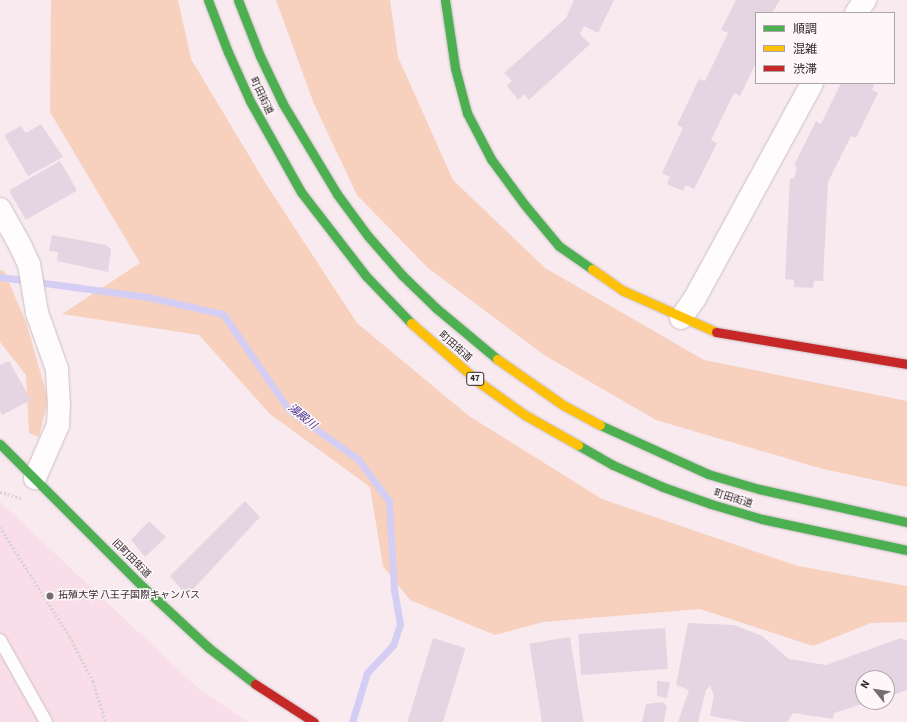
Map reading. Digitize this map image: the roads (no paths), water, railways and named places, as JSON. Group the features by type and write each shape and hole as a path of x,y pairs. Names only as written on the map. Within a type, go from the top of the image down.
{"main road":[{"name":"町田街道","path":"208,0 228,52 250,101 301,192 366,276 401,314 441,351 480,383 526,415 569,440 613,465 663,487 711,504 762,519 907,550"},
{"name":"町田街道","path":"238,0 260,56 283,104 308,150 337,194 368,236 402,274 436,308 520,378 563,405 612,432 708,474 766,490 907,522"},
{"path":"445,0 455,68 467,113 491,159 524,204 559,246 624,291 681,318 715,332 907,364"},
{"name":"旧町田街道","path":"0,444 142,586 209,648 243,676 314,722"}],"street":[{"path":"857,12 865,0"},
{"path":"681,318 695,298 811,84"},
{"path":"0,209 29,264 37,313 57,369 59,405 58,425 34,478"}],"lane":[{"path":"0,640 46,722"}],"waterway":[{"name":"湯殿川","path":"0,277 148,297 223,314 289,410 358,459 389,501 394,590 400,624 393,645 367,673 352,722"}],"place":[{"name":"拓殖大学 八王子国際キャンパス","path":"50,596"}]}
